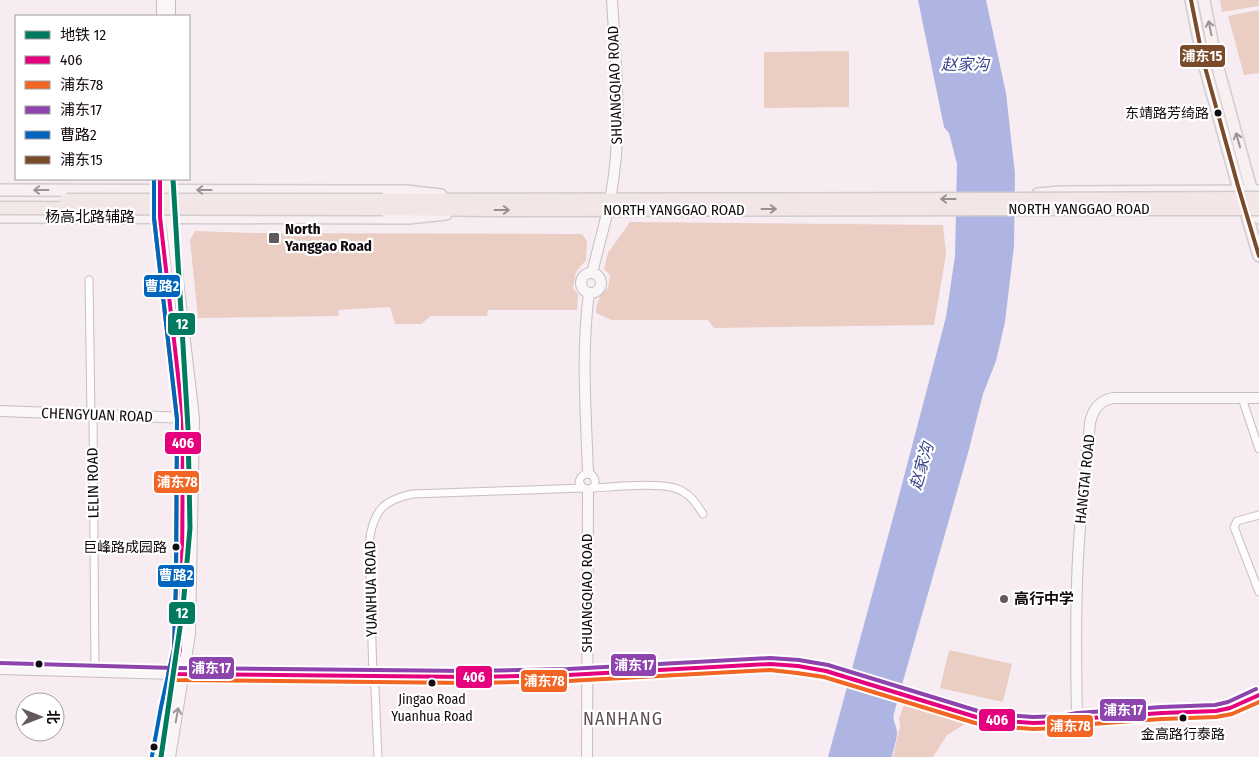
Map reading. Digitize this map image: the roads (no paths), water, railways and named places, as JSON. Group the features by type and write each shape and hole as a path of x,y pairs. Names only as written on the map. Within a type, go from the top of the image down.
{"highway":[{"name":"NORTH YANGGAO ROAD","path":"997,204 1255,192"},
{"name":"NORTH YANGGAO ROAD","path":"0,200 383,205"},
{"name":"NORTH YANGGAO ROAD","path":"0,208 997,204 1255,215"}],"main road":[{"path":"162,0 162,15"},
{"path":"170,0 170,15"},
{"name":"SHUANGQIAO ROAD","path":"592,273 615,173 618,130 612,0"},
{"path":"1191,0 1203,60 1239,191 1255,215"},
{"path":"1204,0 1215,57 1255,192 1259,256"},
{"path":"158,757 190,634 191,619 188,418 165,217 165,184"},
{"name":"杨高北路辅路","path":"0,190 165,184 406,191 480,205"},
{"path":"997,204 1060,192 1255,192"},
{"path":"997,204 1059,215 1255,215"},
{"name":"杨高北路辅路","path":"0,217 409,218 480,205"},
{"name":"SHUANGQIAO ROAD","path":"592,273 598,276 601,285 596,292 589,293 584,290 581,281 584,276 592,273"},
{"name":"SHUANGQIAO ROAD","path":"588,473 584,356 585,323 589,293"},
{"name":"HANGTAI ROAD","path":"1077,719 1076,614 1078,559 1090,423 1095,408 1106,399 1113,398 1259,398"},
{"name":"CHENGYUAN ROAD","path":"0,412 188,418"},
{"name":"SHUANGQIAO ROAD","path":"587,757 588,489"},
{"path":"0,669 179,674 470,677 568,675 770,664 808,667 826,671 976,717 997,721 1033,723 1162,713 1216,711 1230,708 1259,695"},
{"path":"170,757 179,674"}],"street":[{"name":"LELIN ROAD","path":"89,280 95,671"},
{"path":"1242,398 1259,449"},
{"path":"588,473 596,479 596,484 588,489 580,484 580,479 588,473"},
{"name":"YUANHUA ROAD","path":"378,757 373,676 369,544 370,530 374,520 388,501 400,496 413,494 662,485 683,491 690,496 703,514"},
{"path":"1259,515 1237,521 1234,527 1259,592"}],"water":[{"name":"赵家沟","path":"918,0 986,0 1006,93 1015,174 1014,246 1005,322 996,361 983,394 894,713 897,733 892,757 828,757 946,317 955,256 957,164 949,133 944,127"}],"metro line":[{"name":"12","path":"161,757 183,607 190,528 188,428 173,180"}],"place":[{"name":"东靖路芳绮路","path":"1218,113"},
{"name":"North Yanggao Road","path":"274,238"},
{"name":"巨峰路成园路","path":"176,547"},
{"name":"高行中学","path":"1004,599"},
{"name":"Jingao Road Yuanhua Road","path":"432,683"},
{"name":"金高路行泰路","path":"1183,718"}],"district":[{"name":"NANHANG","path":"623,719"}]}
